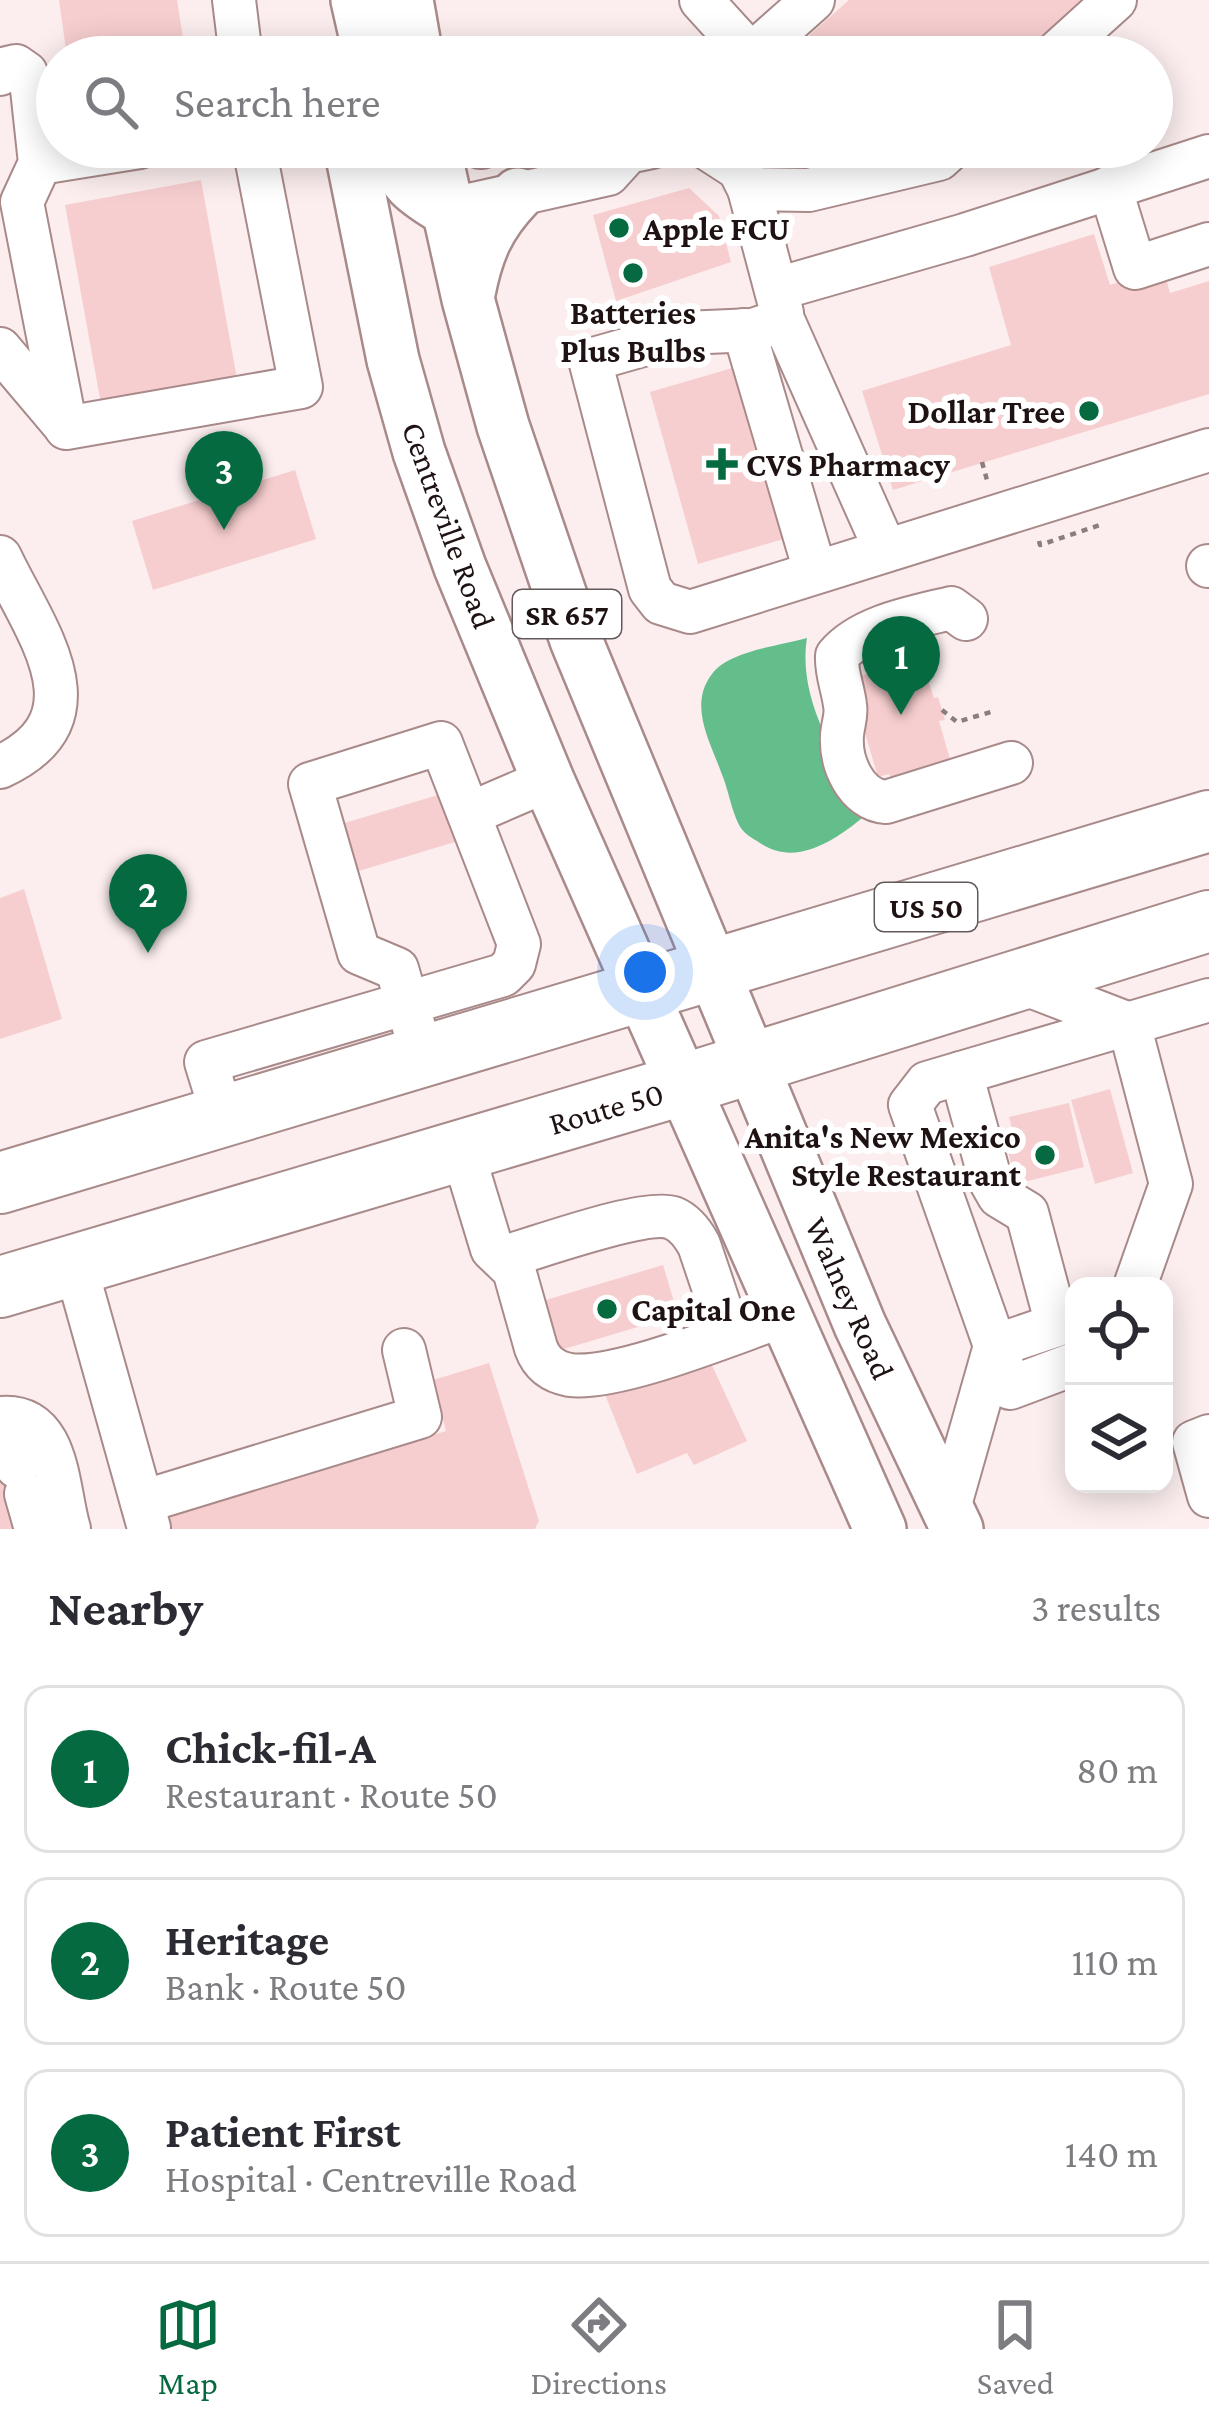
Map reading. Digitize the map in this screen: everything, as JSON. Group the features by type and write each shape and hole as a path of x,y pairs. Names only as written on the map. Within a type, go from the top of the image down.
{"highway":[{"name":"US 50","path":"0,1183 223,1117 415,1030 644,992 1209,821"},
{"name":"Route 50","path":"0,1287 752,1064 1209,921"}],"main road":[{"path":"327,0 333,36"},
{"path":"357,0 365,36"},
{"path":"406,0 413,36"},
{"name":"Centreville Road","path":"354,168 393,360 460,567 682,1085"},
{"path":"395,168 414,191 447,210"},
{"name":"SR 657","path":"438,168 468,299 524,495 576,640 752,1064"},
{"path":"468,299 477,252 495,218 518,194"},
{"name":"Walney Road","path":"752,1064 860,1325 953,1519"},
{"name":"Walney Road","path":"682,1085 880,1529"}],"street":[{"path":"234,0 238,36"},
{"path":"701,0 732,36"},
{"path":"772,36 813,0"},
{"path":"1075,36 1115,0"},
{"path":"0,74 16,66 26,73 36,126"},
{"path":"1173,168 1209,156"},
{"path":"38,168 22,202 67,428"},
{"path":"67,428 302,387 258,168"},
{"path":"447,210 608,175 615,168"},
{"path":"737,168 749,189 815,571"},
{"path":"749,189 808,190 898,168"},
{"path":"1172,168 768,313 590,360 650,590 661,603 690,612 1209,450"},
{"path":"1110,188 1135,268 1209,244"},
{"path":"768,313 885,549"},
{"path":"0,349 67,428"},
{"path":"0,557 54,671 58,697 50,728 26,754 0,767"},
{"path":"965,619 952,608 848,643 837,656 846,711 841,740 852,779 873,801 886,802 1011,763"},
{"path":"441,743 519,944 514,964 503,975 415,1030 397,969 358,952 310,784 441,743"},
{"path":"469,814 548,780"},
{"path":"1016,980 1129,1024"},
{"path":"1065,1367 1010,1388 910,1113 916,1093 927,1082 1129,1024 1206,1013"},
{"path":"1129,1024 1171,1184 1139,1277"},
{"path":"961,1073 991,1182 999,1196 1027,1213 1057,1325 995,1346"},
{"path":"462,1150 492,1249 514,1270 540,1360 560,1372 619,1370 785,1315"},
{"path":"504,1257 618,1224 661,1216 676,1219 699,1245 729,1334"},
{"path":"75,1264 145,1516 420,1417 404,1350"},
{"path":"953,1519 995,1346"},
{"path":"4,1418 30,1496"},
{"path":"4,1418 29,1424 44,1437 53,1455 69,1529"},
{"path":"1209,1436 1194,1442 1209,1496"}],"path":[{"path":"942,710 956,722 994,711"}],"shaded area":[{"path":"807,638 808,684 814,707 868,813 831,840 789,853 760,843 739,825 707,736 702,698 712,674 730,660"}],"building":[{"path":"59,0 177,0 183,36 64,36"},
{"path":"849,0 1083,0 1041,36 808,36"},
{"path":"201,180 237,379 101,404 65,205"},
{"path":"689,188 719,216 731,262 616,301 593,215"},
{"path":"1094,234 1110,285 1163,268 1170,293 1209,281 1209,394 893,490 862,391 1011,345 989,267"},
{"name":"CVS Pharmacy","path":"746,364 794,536 698,564 650,392"},
{"path":"295,470 316,539 153,590 132,521"},
{"path":"903,643 907,657 919,653 934,698 938,697 950,759 939,762 942,772 893,787 889,774 878,777 849,679 873,672 871,667 882,664 878,651"},
{"path":"441,794 455,842 352,873 338,825"},
{"path":"24,889 62,1019 0,1039 0,898"},
{"path":"1110,1089 1133,1173 1095,1184 1071,1100"},
{"name":"Anita's New Mexico Style Restaurant","path":"1069,1103 1084,1167 1016,1184 1006,1143 1015,1141 1009,1117"},
{"path":"663,1265 678,1315 544,1355 529,1305"},
{"path":"710,1361 747,1441 694,1465 687,1453 637,1474 604,1392"},
{"path":"489,1363 539,1521 535,1529 166,1529 162,1516 446,1431 433,1380"},
{"path":"43,1459 18,1529 0,1529 0,1472"}],"place":[{"name":"Apple FCU","path":"619,228"},
{"name":"Batteries Plus Bulbs","path":"633,273"},
{"name":"Dollar Tree","path":"1089,411"},
{"name":"CVS Pharmacy","path":"722,464"},
{"name":"Patient First","path":"224,530"},
{"name":"Chick-fil-A","path":"901,715"},
{"name":"Heritage","path":"148,953"},
{"name":"Anita's New Mexico Style Restaurant","path":"1045,1155"},
{"name":"Capital One","path":"607,1309"}]}
